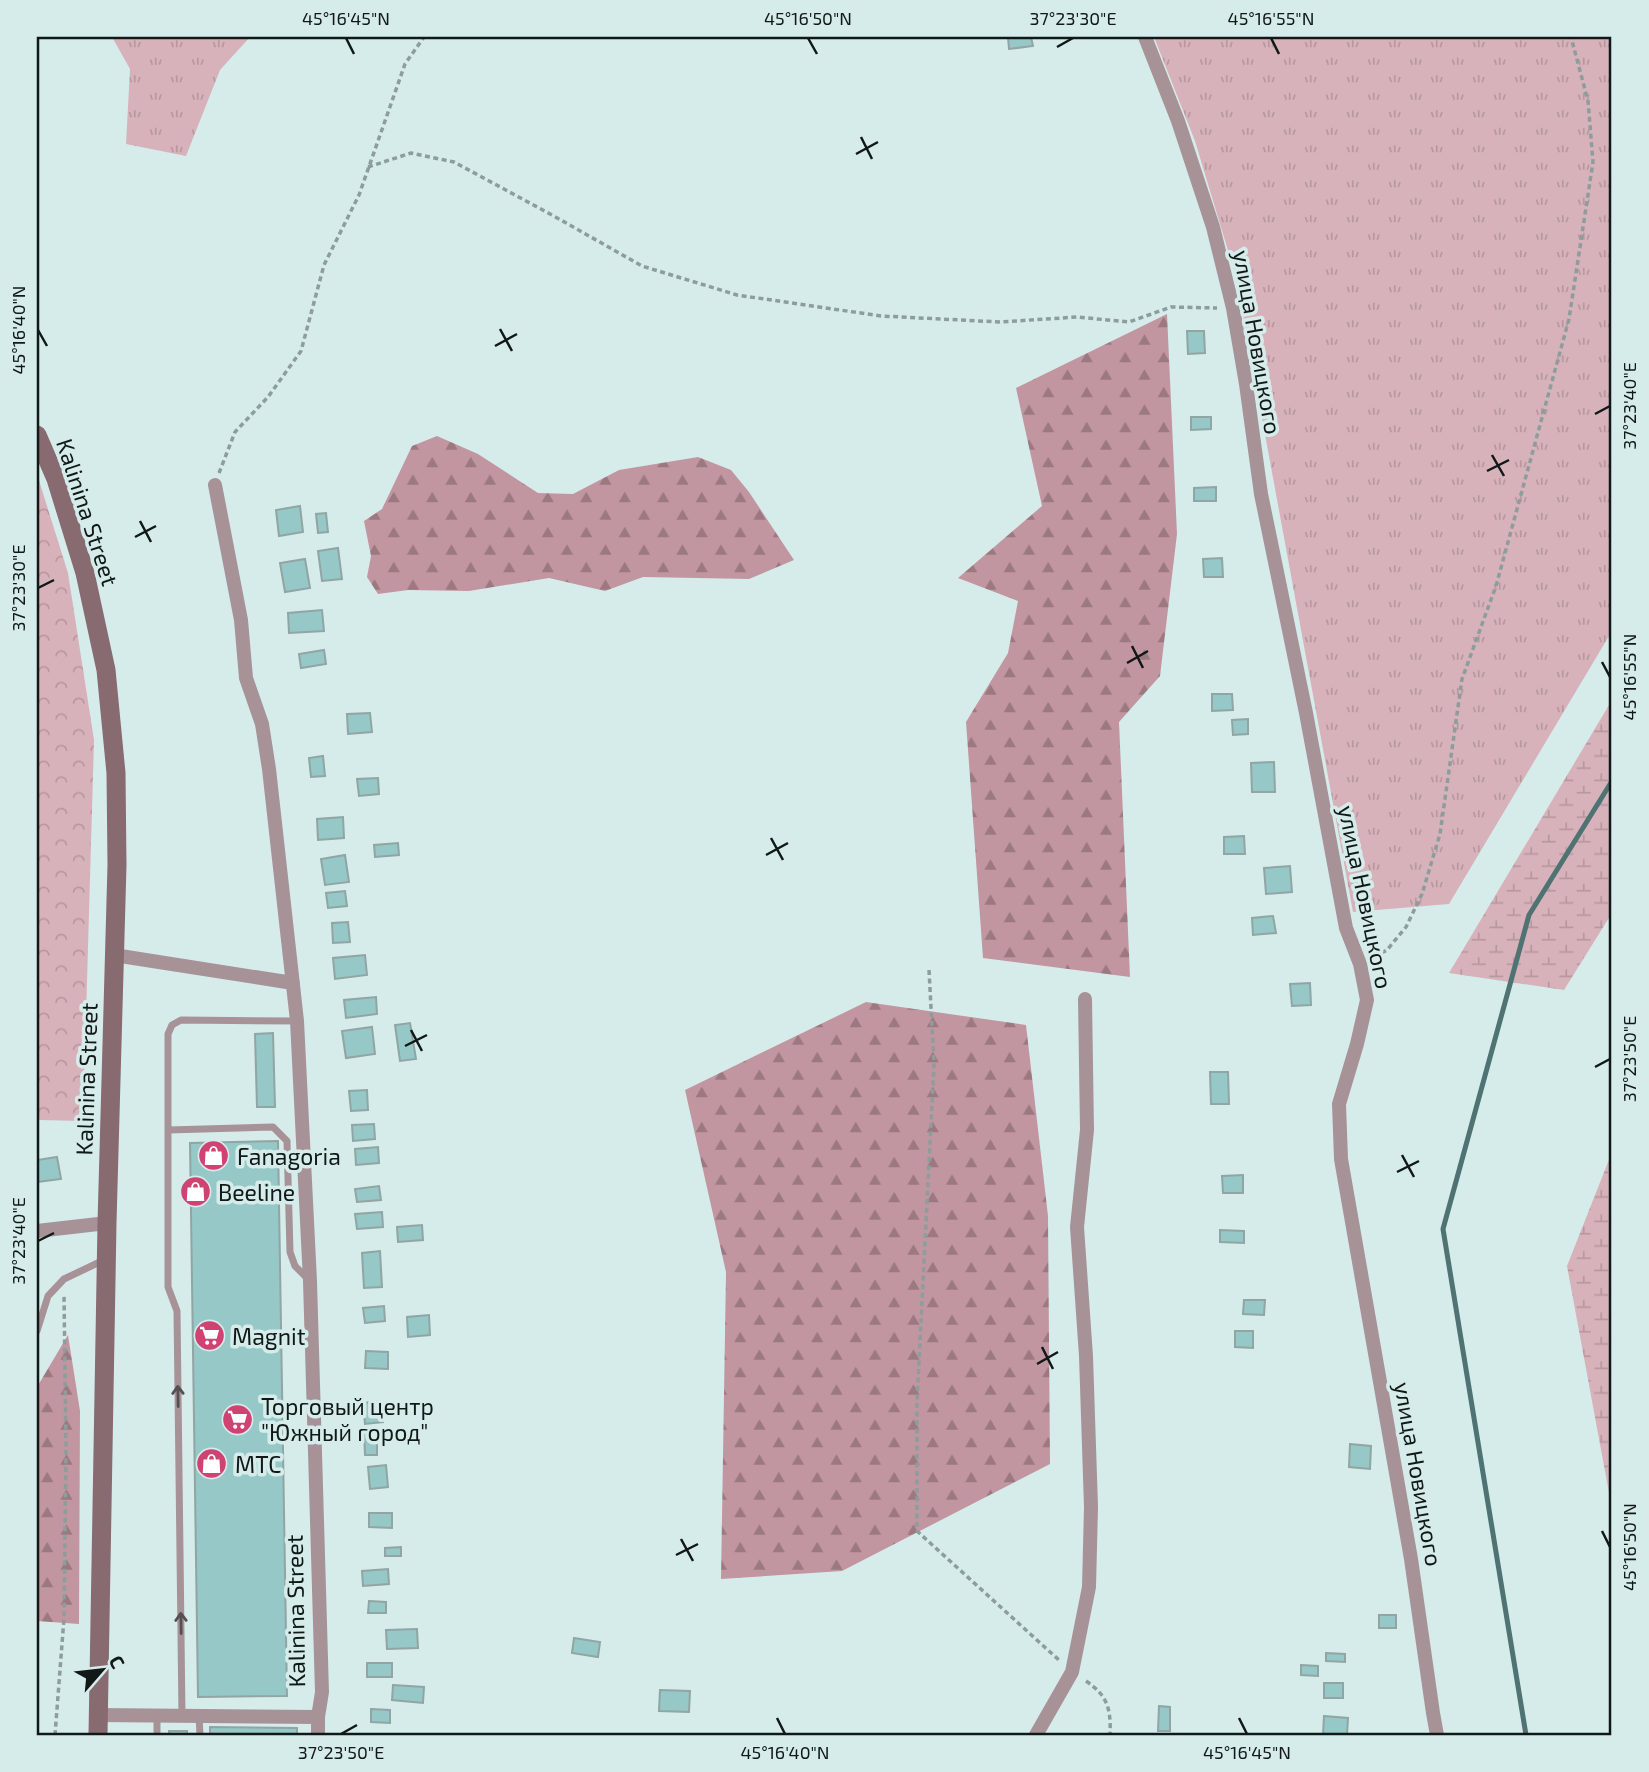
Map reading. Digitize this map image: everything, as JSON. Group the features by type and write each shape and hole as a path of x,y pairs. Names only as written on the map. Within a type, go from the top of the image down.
{"main road":[{"name":"Kalinina Street","path":"37,435 56,479 85,573 106,670 116,773 117,865 106,1259 99,1735"}],"street":[{"name":"улица Новицкого","path":"1145,37 1178,121 1213,227 1233,308 1261,494 1346,928 1360,964 1367,1000 1339,1104 1341,1159 1411,1559 1437,1735"},
{"name":"Kalinina Street","path":"215,485 241,620 246,678 261,724 269,769 297,1021 310,1281 322,1692 318,1735"},
{"path":"114,955 293,983"},
{"path":"1037,1735 1072,1672 1089,1587 1091,1507 1086,1356 1077,1227 1087,1130 1085,999"},
{"path":"37,1231 107,1223"},
{"path":"98,1715 318,1717"}],"lane":[{"path":"182,1716 177,1311 168,1287 168,1034 172,1025 181,1020 297,1021"},
{"path":"168,1130 273,1127 287,1141 290,1252 295,1266 310,1281"},
{"path":"37,1331 48,1296 64,1279 106,1259"},
{"path":"157,1716 157,1735"},
{"path":"200,1716 200,1735"}],"path":[{"path":"215,485 235,432 268,397 301,351 324,265 359,195 405,64 424,37"},
{"path":"1360,964 1387,950 1406,927 1422,894 1440,834 1462,679 1496,586 1569,319 1594,162 1588,101 1571,37"},
{"path":"368,167 411,153 454,162 642,266 737,295 881,316 1000,322 1077,317 1129,322 1171,307 1233,308"},
{"path":"929,970 934,1064 917,1401 918,1531 1072,1672 1097,1688 1106,1700 1111,1717 1110,1735"},
{"path":"55,1735 64,1618 64,1279"}],"green space":[{"path":"112,37 250,37 220,70 186,156 126,144 130,69"},
{"path":"1154,37 1612,37 1612,631 1449,904 1353,912 1236,277 1195,141"},
{"path":"1167,314 1177,534 1160,676 1119,722 1130,977 983,958 966,722 1008,653 1018,601 958,578 1042,506 1016,388"},
{"path":"437,436 478,454 538,493 573,494 619,470 698,457 731,470 749,492 794,560 749,579 643,577 605,591 549,578 469,591 408,590 378,594 367,577 371,556 364,521 382,509 412,446"},
{"path":"37,474 68,573 94,740 83,1121 37,1120"},
{"path":"1612,700 1612,913 1564,990 1449,973"},
{"path":"866,1002 1026,1025 1048,1216 1050,1464 842,1571 721,1579 726,1272 685,1090"},
{"path":"1612,1152 1612,1509 1567,1266"},
{"path":"68,1335 80,1411 79,1624 37,1621 37,1387"}],"building":[{"path":"1008,37 1031,37 1033,46 1009,49"},
{"path":"1187,331 1204,331 1205,353 1188,354"},
{"path":"1191,417 1211,417 1211,429 1191,430"},
{"path":"1216,487 1216,501 1194,501 1194,488"},
{"path":"300,506 303,532 279,536 276,510"},
{"path":"326,513 328,532 318,533 316,514"},
{"path":"338,548 342,579 322,581 318,551"},
{"path":"1222,558 1223,577 1204,577 1203,559"},
{"path":"305,559 310,588 285,592 280,563"},
{"path":"322,610 324,631 289,633 288,613"},
{"path":"324,650 326,664 301,668 299,654"},
{"path":"1212,694 1232,694 1233,710 1212,711"},
{"path":"370,713 372,732 348,734 347,714"},
{"path":"1248,719 1248,734 1233,735 1232,720"},
{"path":"323,756 325,776 311,777 309,758"},
{"path":"1274,762 1275,792 1252,792 1251,763"},
{"path":"378,778 379,794 359,796 357,779"},
{"path":"343,817 344,838 318,840 317,819"},
{"path":"1244,836 1245,854 1224,854 1224,837"},
{"path":"398,843 399,855 375,857 374,845"},
{"path":"345,855 349,882 325,885 321,859"},
{"path":"1290,866 1292,892 1266,894 1264,868"},
{"path":"345,891 347,906 328,908 326,893"},
{"path":"1273,916 1276,933 1253,935 1252,918"},
{"path":"348,922 350,942 333,943 332,923"},
{"path":"365,955 367,975 335,979 333,958"},
{"path":"1310,983 1311,1005 1292,1006 1290,984"},
{"path":"376,997 377,1014 346,1018 344,1000"},
{"path":"410,1023 416,1059 400,1061 395,1025"},
{"path":"372,1027 375,1054 346,1058 342,1031"},
{"path":"273,1033 275,1107 257,1107 255,1034"},
{"path":"1210,1072 1228,1072 1229,1104 1211,1104"},
{"path":"367,1090 368,1110 351,1111 349,1091"},
{"path":"374,1124 375,1139 353,1141 352,1125"},
{"name":"Торговый центр \"Южный город\"","path":"278,1141 287,1696 198,1697 190,1143"},
{"path":"378,1147 379,1163 356,1165 355,1149"},
{"path":"57,1157 61,1179 37,1182 37,1160"},
{"path":"1243,1175 1243,1193 1223,1193 1222,1176"},
{"path":"379,1186 381,1200 357,1202 355,1189"},
{"path":"382,1212 383,1227 357,1229 355,1214"},
{"path":"422,1225 423,1240 398,1242 397,1227"},
{"path":"1220,1230 1244,1231 1244,1243 1220,1242"},
{"path":"380,1251 382,1287 364,1288 362,1253"},
{"path":"1244,1300 1265,1300 1264,1315 1243,1314"},
{"path":"384,1306 385,1321 365,1323 363,1308"},
{"path":"429,1315 430,1335 408,1337 407,1317"},
{"path":"1235,1331 1253,1331 1253,1348 1235,1347"},
{"path":"366,1351 388,1352 388,1369 365,1368"},
{"path":"381,1401 383,1422 365,1424 363,1403"},
{"path":"364,1431 377,1431 377,1455 365,1455"},
{"path":"1350,1444 1371,1446 1370,1469 1349,1467"},
{"path":"386,1465 388,1487 370,1489 368,1467"},
{"path":"369,1513 392,1513 392,1528 369,1527"},
{"path":"401,1547 401,1556 385,1556 385,1548"},
{"path":"388,1569 389,1584 363,1586 362,1571"},
{"path":"369,1601 386,1602 386,1613 368,1613"},
{"path":"1379,1615 1396,1615 1396,1628 1379,1628"},
{"path":"417,1629 418,1648 387,1649 386,1630"},
{"path":"574,1638 600,1642 598,1657 572,1653"},
{"path":"1326,1653 1345,1654 1345,1662 1326,1661"},
{"path":"367,1663 392,1663 392,1677 367,1677"},
{"path":"1301,1665 1318,1666 1318,1676 1301,1675"},
{"path":"1324,1683 1343,1683 1343,1698 1324,1698"},
{"path":"393,1685 424,1687 423,1703 392,1700"},
{"path":"660,1690 690,1691 689,1712 659,1711"},
{"path":"1159,1706 1170,1707 1170,1731 1158,1731"},
{"path":"371,1709 390,1710 390,1723 371,1722"},
{"path":"1324,1716 1348,1718 1347,1735 1323,1735"},
{"path":"210,1727 297,1728 297,1735 210,1735"},
{"path":"169,1731 187,1731 187,1735 169,1735"}],"waterway":[{"path":"1526,1735 1443,1229 1529,915 1612,781"}],"place":[{"name":"Fanagoria","path":"214,1156"},
{"name":"Beeline","path":"195,1192"},
{"name":"Magnit","path":"209,1336"},
{"name":"Торговый центр \"Южный город\"","path":"238,1419"},
{"name":"МТС","path":"212,1464"}]}
